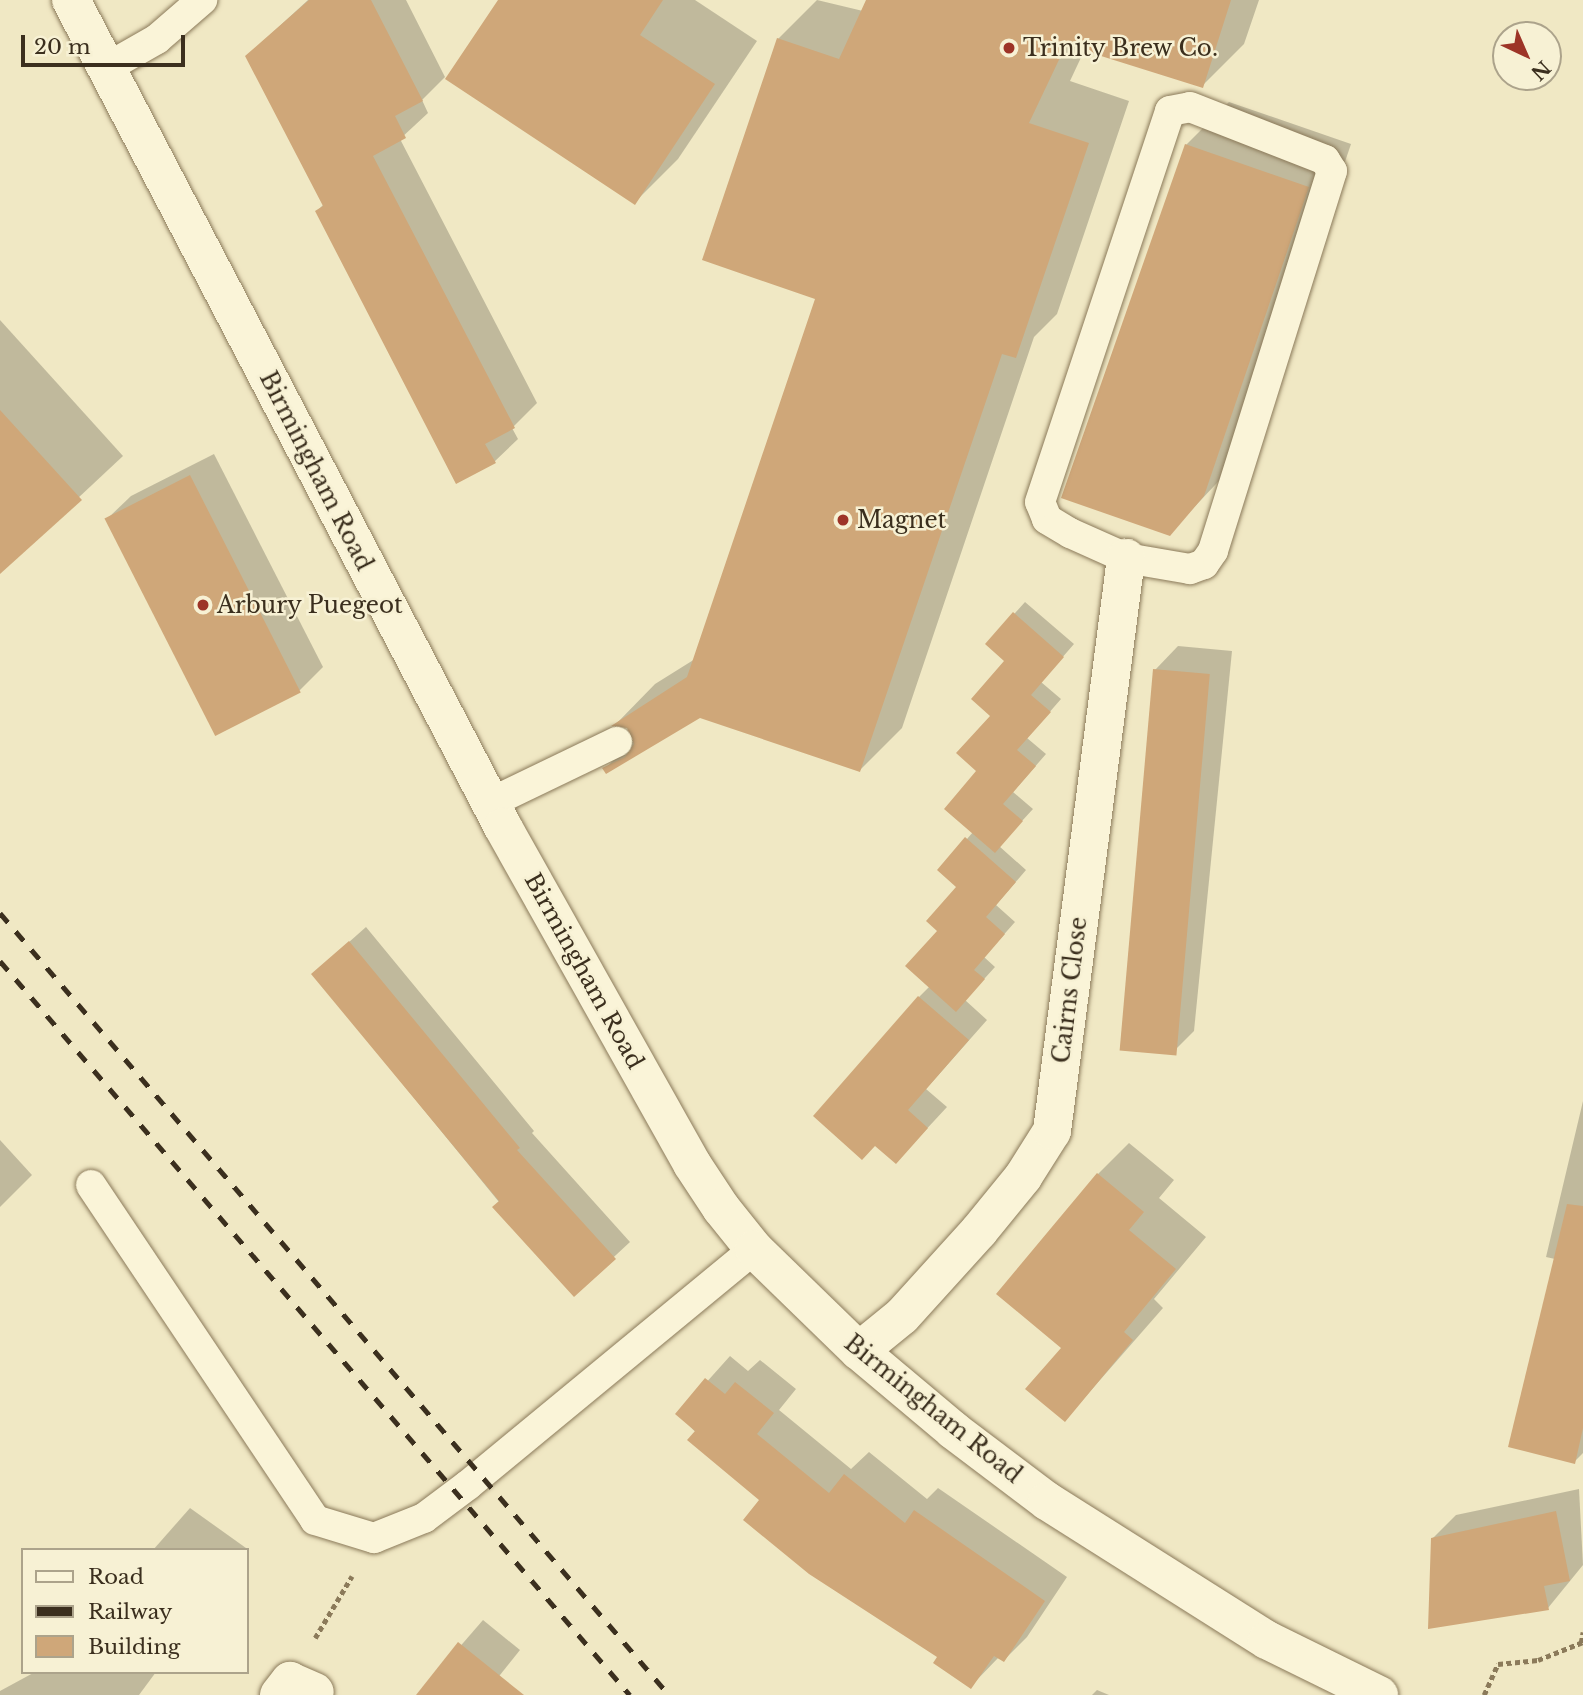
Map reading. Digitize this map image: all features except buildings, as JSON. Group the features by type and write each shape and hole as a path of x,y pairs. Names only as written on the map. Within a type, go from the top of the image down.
{"street":[{"name":"Birmingham Road","path":"71,0 490,803 692,1164 754,1249 859,1350 953,1430 1048,1500 1267,1640 1378,1695"},
{"name":"Cairns Close","path":"859,1350 902,1316 979,1231 1023,1177 1052,1131 1126,558"}],"lane":[{"path":"108,67 157,39 202,0"},
{"path":"1190,107 1325,160 1332,172 1213,551 1204,564 1190,569 1126,558 1047,519 1040,502 1170,111 1190,107"},
{"path":"490,803 617,742"},
{"path":"91,1185 315,1520 374,1538 425,1518 754,1249"}],"path":[{"path":"295,1689 374,1538"},
{"path":"1484,1695 1498,1664 1538,1660 1582,1642 1583,1632"}],"railway":[{"path":"0,913 669,1695"},
{"path":"0,961 630,1695"}],"place":[{"name":"Trinity Brew Co.","path":"1009,48"},
{"name":"Magnet","path":"843,520"},
{"name":"Arbury Puegeot","path":"203,605"}]}
